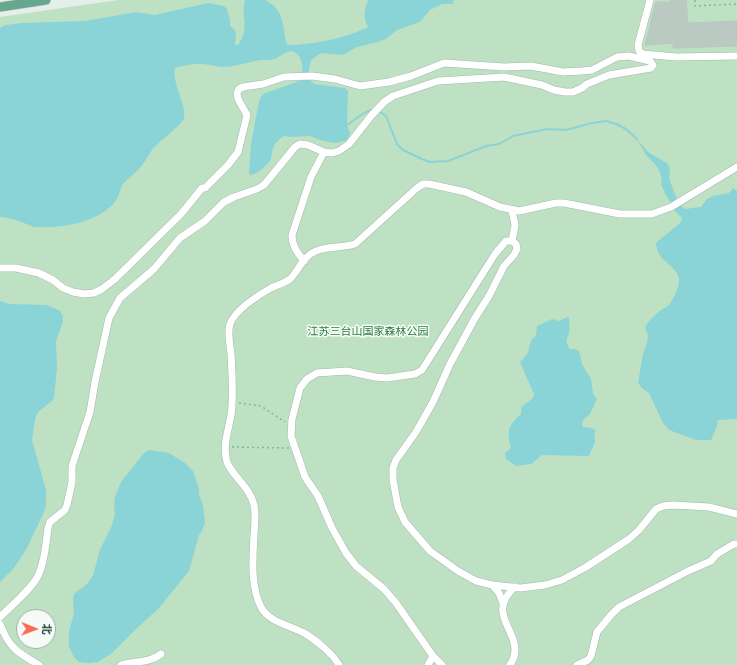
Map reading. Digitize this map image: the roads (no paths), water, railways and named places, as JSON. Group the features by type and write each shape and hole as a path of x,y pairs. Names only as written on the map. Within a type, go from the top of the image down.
{"main road":[{"path":"0,7 46,0"}],"lane":[{"path":"650,0 638,45 639,51 643,54 676,58 737,56"},
{"path":"0,268 16,268 39,273 53,280 63,288 79,293 90,294 102,289 115,279 181,214 202,188 205,188 235,156 240,146 247,115 237,93 239,89 243,87 263,84 284,77 301,76 335,79 360,86 389,82 411,76 444,62 504,67 531,66 563,72 592,70 617,57 629,56 650,61 653,65 651,68 609,75 573,92 554,90 542,85 504,77 438,81 393,96 384,102 349,144 339,151 332,153 324,152 308,145 300,144 295,146 264,185 224,202 205,221 180,238 154,270 120,298 109,318 90,412 72,466 72,482 67,505 65,510 50,522 42,566 39,574 34,582 0,617"},
{"path":"304,261 296,251 292,242 292,235 311,177 324,152"},
{"path":"339,665 331,654 307,635 266,614 261,607 254,583 253,552 256,517 254,504 242,482 227,462 226,447 226,433 230,420 232,402 229,331 231,323 237,314 256,296 289,280 308,256 319,250 354,244 424,184 466,192 486,202 519,211 556,203 564,203 620,214 642,215 652,214 671,207 737,167"},
{"path":"512,210 515,225 512,241"},
{"path":"442,665 433,656 396,603 384,589 356,566 346,553 332,528 318,496 305,477 291,436 292,424 300,388 307,379 317,373 347,371 387,378 415,374 422,370 495,254 506,241 512,241 516,244 517,249 514,255 504,266 489,296 450,364 433,402 416,432 396,460 393,468 393,480 398,507 405,522 430,551 464,574 492,585 521,588 546,585 562,580 586,567 629,539 639,530 656,509 662,506 673,505 709,507 737,514"},
{"path":"577,665 588,660 591,656 597,632 619,607 711,560 717,554 734,544 737,544"},
{"path":"492,585 499,593 503,603 504,619 512,635 515,647 513,659 510,665"},
{"path":"503,603 508,593 515,587"},
{"path":"0,624 4,637 10,645 19,653 39,665"},
{"path":"121,665 138,661 154,660 161,654"},
{"path":"428,665 433,656"}],"water":[{"path":"245,0 266,0 275,7 282,20 286,42 288,45 307,44 329,40 368,27 365,20 365,14 368,0 454,0 453,4 442,4 430,10 420,22 397,30 386,39 357,47 343,55 321,53 311,60 309,76 311,82 314,84 345,88 348,91 347,125 350,133 347,140 336,143 323,141 310,136 284,136 274,146 271,160 258,172 249,175 251,144 259,101 263,94 302,80 303,73 300,57 292,51 287,52 275,59 260,60 228,67 207,64 181,66 175,68 175,74 177,88 183,107 184,118 179,125 155,146 140,168 126,180 116,201 106,210 88,220 56,227 35,227 13,219 0,217 0,28 5,25 23,23 85,21 136,12 155,15 208,3 224,6 227,9 230,26 235,32 235,45 238,45 244,33 245,27"},
{"path":"637,139 648,152 668,164 670,169 669,178 679,205 685,209 701,207 707,199 713,196 729,193 733,188 737,191 737,419 718,420 711,440 696,440 669,430 663,423 649,393 638,383 648,336 645,328 654,316 669,305 676,292 679,282 674,269 663,259 657,250 656,243 680,223 682,218 674,210 661,185 662,179 659,170 646,155"},
{"path":"0,301 9,304 47,305 60,311 63,316 63,321 56,342 57,369 54,397 53,400 38,412 35,419 32,440 46,490 46,505 27,548 14,568 0,582"},
{"path":"567,317 569,318 569,333 567,344 570,349 579,351 582,364 591,379 593,394 597,399 590,414 582,423 583,427 592,428 596,431 594,434 595,442 589,456 542,455 531,464 516,466 506,459 505,453 511,448 509,430 513,422 521,414 521,407 532,399 534,394 520,362 527,354 533,338 536,336 537,326 552,319 559,321"},
{"path":"150,450 169,453 185,463 193,471 199,489 205,523 199,535 189,571 158,609 112,653 98,662 79,662 74,657 69,647 69,631 74,613 74,594 88,583 93,575 100,550 112,525 115,514 115,497 121,482 144,453"}],"waterway":[{"path":"347,125 364,113 375,109"},
{"path":"379,111 386,116 397,144 403,150 430,162 448,161 486,146 499,144 513,136 547,129 566,130 606,121 626,129 637,139"}],"park label":[{"name":"江苏三台山国家森林公园","path":"368,332"}]}
